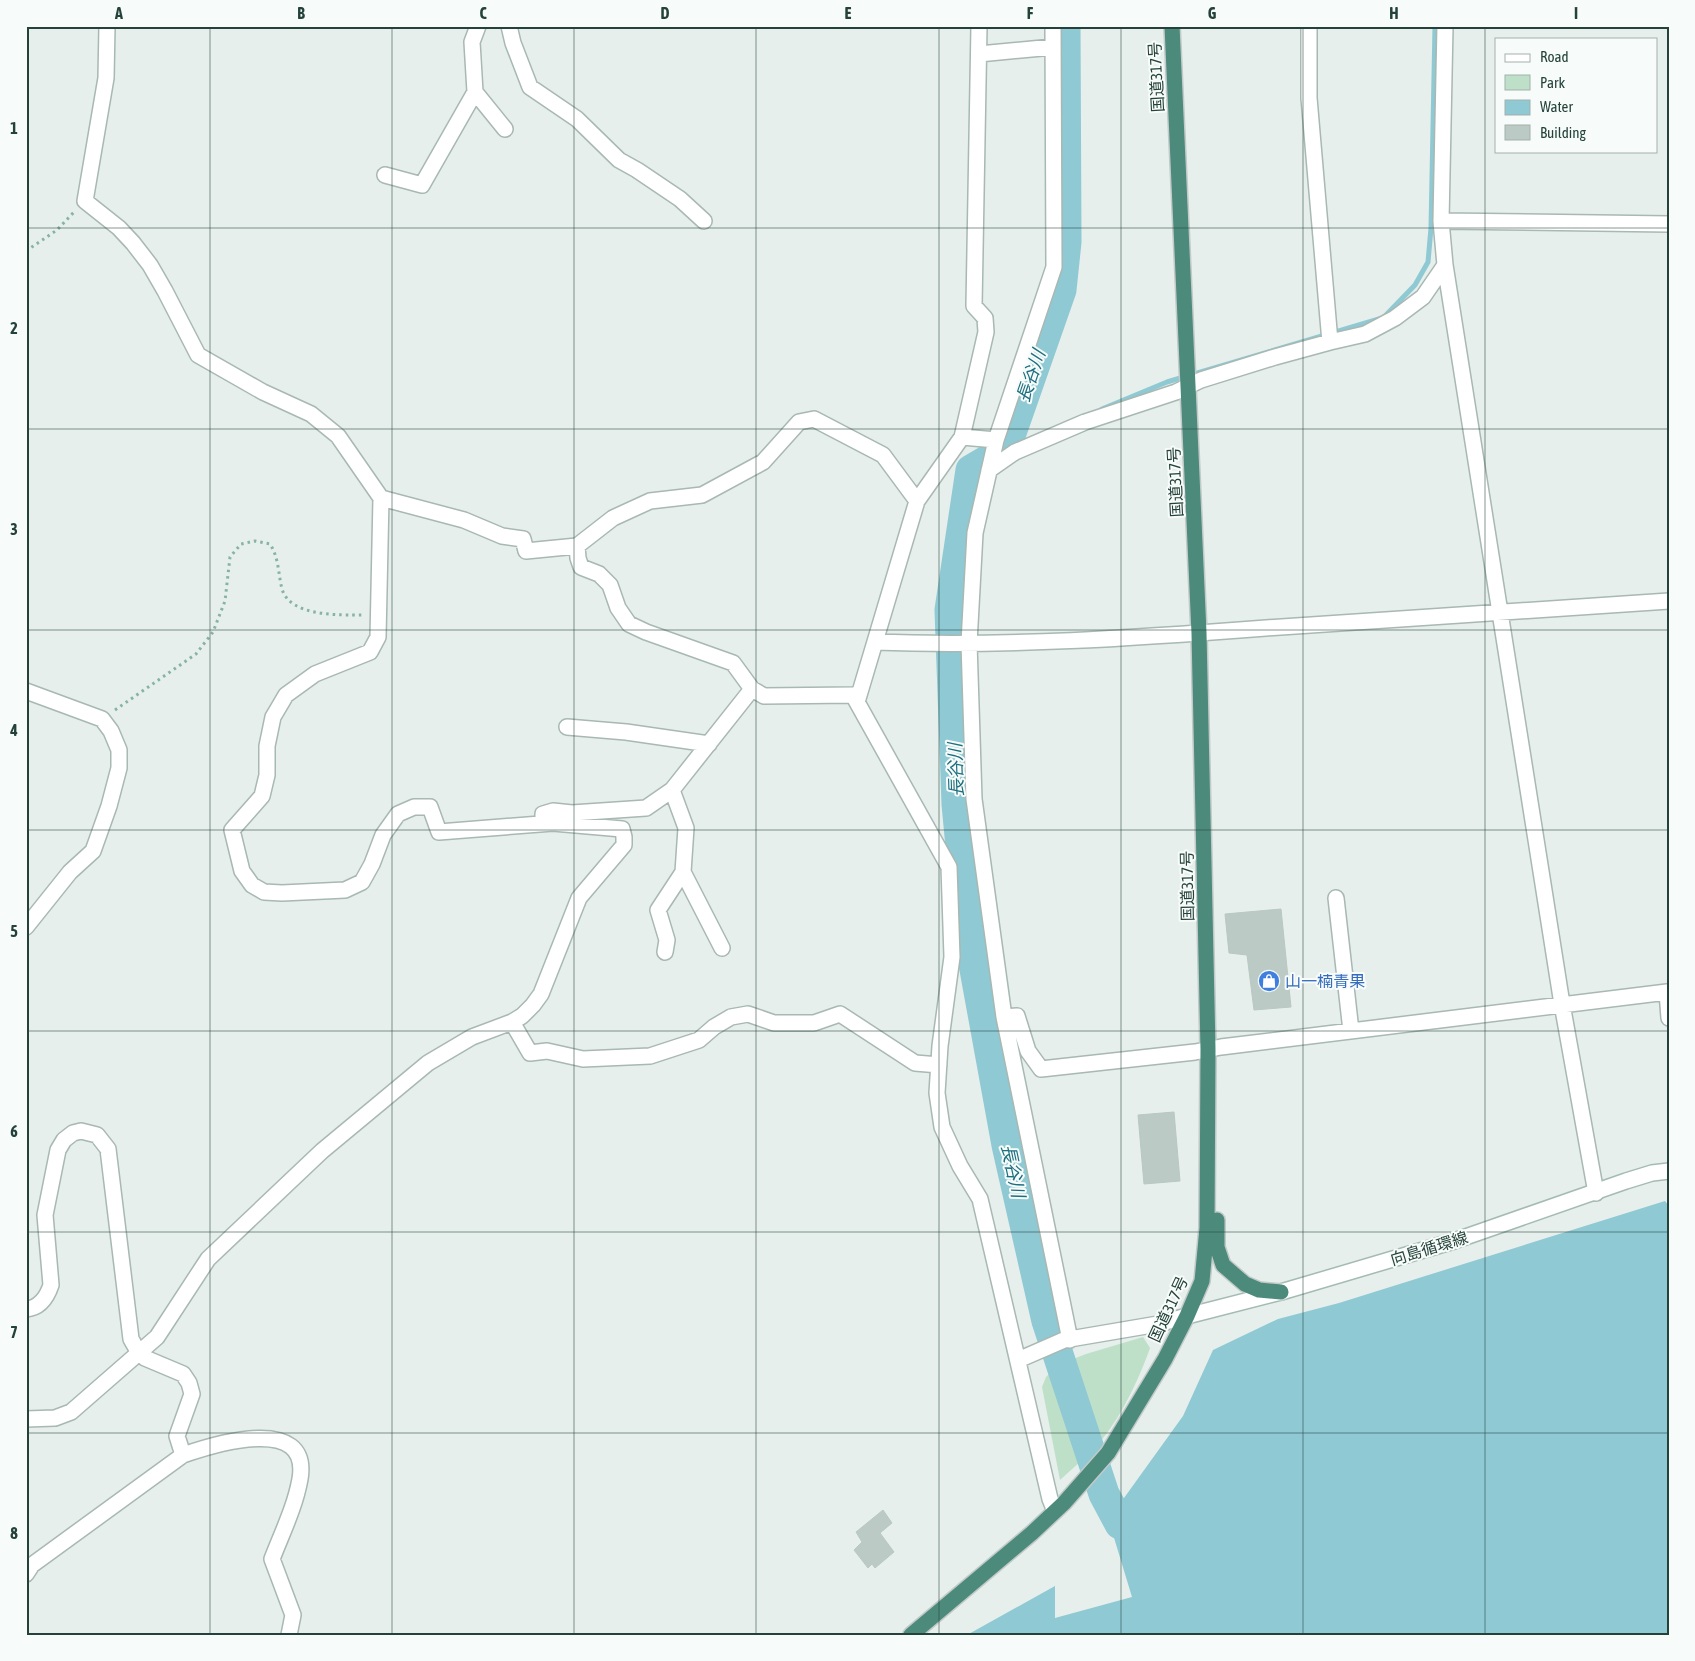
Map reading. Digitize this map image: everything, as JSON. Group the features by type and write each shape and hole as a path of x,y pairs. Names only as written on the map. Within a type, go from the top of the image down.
{"highway":[{"name":"国道317号","path":"911,1635 1032,1533 1059,1507 1108,1452 1165,1359 1202,1281 1207,1228 1208,1049 1199,633 1172,26"},
{"path":"1208,1049 1217,1140 1217,1247 1224,1265 1245,1284 1259,1290 1281,1292"}],"street":[{"path":"26,1419 55,1418 71,1412 157,1337 208,1259 322,1151 428,1063 472,1036 512,1022 522,1016 541,994 579,898 624,845 622,829 553,824 439,832 430,807 414,807 398,814 383,835 372,864 362,882 345,890 264,892 252,886 242,871 232,830 262,796 266,775 266,746 273,717 286,695 315,674 370,652 378,638 381,498 338,436 311,414 263,392 198,354 150,265 119,228 85,201 106,78 107,26"},
{"path":"385,175 422,185 475,92 472,42 478,26"},
{"path":"509,26 513,43 530,87 577,119 619,160 680,199 704,220"},
{"path":"858,702 917,501 962,437 986,332 985,318 974,306 979,26"},
{"path":"1053,26 1054,267 996,440 975,533 965,642 974,799 1004,1017 1067,1340"},
{"path":"1309,26 1309,98 1330,342"},
{"path":"1445,26 1441,220 1445,265 1562,1004 1596,1193"},
{"path":"979,54 1053,48"},
{"path":"475,92 505,129"},
{"path":"1441,220 1669,224"},
{"path":"989,470 1015,452 1051,435 1201,380 1330,342 1365,334 1395,318 1423,297 1445,265"},
{"path":"381,498 464,520 502,536 523,539 526,551 577,546 613,518 650,501 702,495 763,462 798,422 814,419 883,455 917,501"},
{"path":"962,437 996,440"},
{"path":"577,546 578,558 582,567 599,574 610,585 618,608 629,624 646,632 733,663 752,689 764,696 852,695 858,702 949,867 952,957 936,1094 942,1128 960,1166 980,1198 1021,1359 1050,1499 1059,1507"},
{"path":"875,642 918,644 965,642 1029,643 1669,601"},
{"path":"553,824 543,818 543,814 554,811 572,813 646,808 672,790 752,689"},
{"path":"26,691 102,719 112,731 119,750 119,768 109,806 93,851 70,872 26,927"},
{"path":"567,726 709,744"},
{"path":"665,952 667,940 658,910 682,872 686,828 672,790"},
{"path":"682,872 722,948"},
{"path":"1336,898 1350,1032"},
{"path":"1004,1017 1017,1016 1028,1051 1041,1069 1667,992 1669,1018"},
{"path":"512,1022 530,1053 546,1051 583,1059 650,1056 699,1040 714,1027 731,1017 748,1014 774,1023 814,1023 840,1014 915,1063 939,1065"},
{"path":"26,1309 34,1308 47,1296 51,1285 45,1215 58,1150 64,1140 72,1133 81,1131 97,1135 108,1150 131,1339 139,1353 145,1358 183,1374 189,1383 192,1394 177,1436 183,1455"},
{"name":"向島循環線","path":"1021,1359 1067,1340 1158,1324 1281,1292 1454,1241 1652,1173 1669,1171"},
{"path":"26,1574 32,1565 183,1455 208,1446 233,1441 261,1438 282,1442 296,1451 300,1477 294,1504 272,1559 293,1615 289,1635"}],"path":[{"path":"26,251 57,230 85,201"},
{"path":"102,719 196,654 212,632 225,601 230,557 240,544 255,540 270,544 276,553 283,592 290,602 306,610 328,615 379,615"}],"green space":[{"path":"1143,1337 1150,1348 1135,1385 1122,1410 1099,1443 1060,1480 1042,1387 1046,1377 1058,1365 1086,1354"}],"water":[{"path":"1665,1201 1669,1206 1669,1635 967,1635 1055,1586 1055,1618 1132,1597 1105,1508 1124,1498 1183,1416 1213,1350 1278,1319 1339,1303"}],"building":[{"name":"山一楠青果","path":"1281,909 1291,1007 1254,1010 1247,955 1229,953 1225,914"},
{"path":"1174,1112 1180,1181 1144,1184 1138,1115"},
{"path":"883,1510 892,1523 880,1533 894,1552 875,1568 872,1564 868,1568 854,1550 862,1542 856,1532"}],"waterway":[{"name":"長谷川","path":"1065,26 1066,242 1061,290 1005,450 971,470 950,610 957,804 970,942 1007,1145 1047,1321 1104,1494 1120,1524"},
{"path":"1386,315 1415,285 1428,262 1431,228 1435,26"},
{"path":"1102,409 1167,382 1379,319"}],"place":[{"name":"山一楠青果","path":"1269,981"}]}
